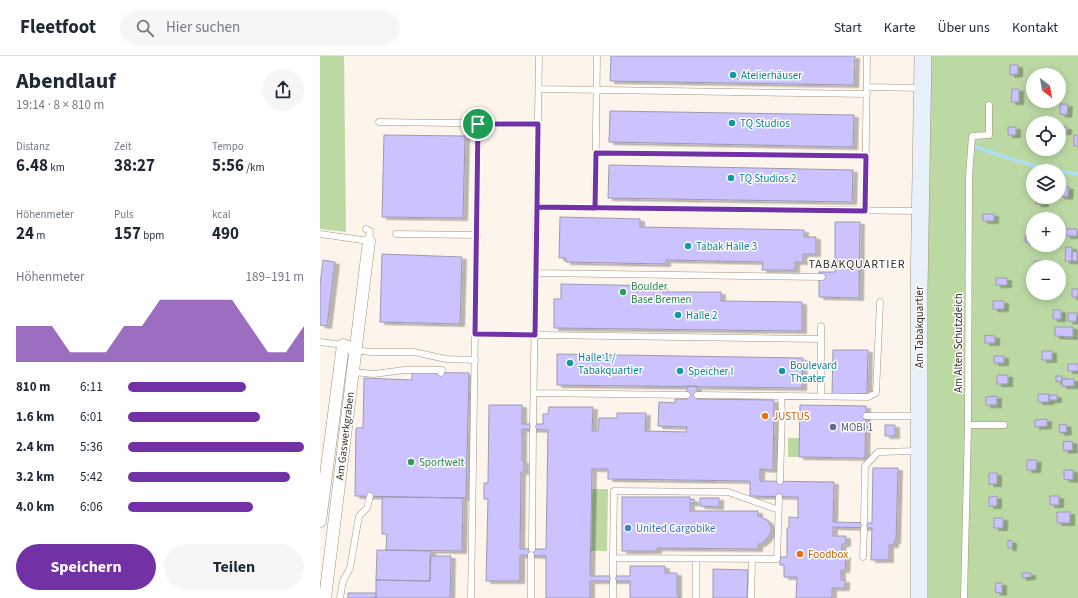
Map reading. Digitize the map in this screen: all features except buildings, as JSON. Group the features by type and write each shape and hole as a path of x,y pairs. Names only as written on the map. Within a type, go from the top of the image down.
{"street":[{"name":"Am Tabakquartier","path":"919,598 919,291 923,56"},
{"name":"Am Gaswerkgraben","path":"325,598 369,241"},
{"name":"Am Gaswerkgraben","path":"334,521 320,519 343,345"},
{"path":"343,345 356,350"}],"lane":[{"path":"531,598 539,56"},
{"path":"595,208 597,56"},
{"path":"865,211 867,56"},
{"path":"867,87 923,88"},
{"path":"538,90 867,94"},
{"name":"Am Alten Schutzdeich","path":"964,598 968,425 969,169 972,136 989,135 989,105"},
{"path":"379,122 538,124"},
{"path":"471,598 478,124"},
{"path":"596,153 866,156"},
{"path":"537,207 920,211"},
{"path":"320,234 369,241 370,231 366,229"},
{"path":"396,234 476,235"},
{"path":"536,273 822,277"},
{"path":"697,395 868,397 876,393 880,302"},
{"path":"821,326 821,396"},
{"path":"475,334 821,339"},
{"path":"320,342 343,345"},
{"path":"356,350 370,352 414,352 446,359 475,360"},
{"path":"353,372 374,374 404,370 442,370 441,373"},
{"path":"534,393 687,395"},
{"path":"780,481 781,396"},
{"path":"866,416 919,416"},
{"path":"968,425 1004,425"},
{"path":"863,557 865,466 878,452 919,451"},
{"path":"613,598 614,491 728,492 779,510"},
{"path":"340,598 343,581 352,561 359,516 367,508 370,496"},
{"path":"614,558 777,559 779,497"},
{"path":"696,559 696,598"},
{"path":"751,598 752,559"}],"green space":[{"path":"320,56 344,56 346,232 320,229"},
{"path":"928,56 1078,56 1078,598 925,598"},
{"path":"788,438 800,438 799,457 788,457"},
{"path":"592,489 608,489 607,551 591,551"}],"waterway":[{"path":"976,147 1042,168 1078,174"}],"place":[{"name":"Atelierhäuser","path":"733,75"},
{"name":"TQ Studios","path":"732,123"},
{"name":"TQ Studios 2","path":"731,178"},
{"name":"Tabak Halle 3","path":"688,246"},
{"name":"Boulder Base Bremen","path":"623,292"},
{"name":"Halle 2","path":"678,315"},
{"name":"Halle 1 / Tabakquartier","path":"570,363"},
{"name":"Speicher I","path":"680,371"},
{"name":"Boulevard Theater","path":"782,371"},
{"name":"JUSTUS","path":"765,416"},
{"name":"MOBI 1","path":"833,427"},
{"name":"Sportwelt","path":"411,462"},
{"name":"United Cargobike","path":"628,528"},
{"name":"Foodbox","path":"800,554"}],"district":[{"name":"TABAKQUARTIER","path":"857,264"}],"route":[{"path":"478,124 475,334 535,335 537,207 865,211 866,156 596,153 595,208 537,207 538,124 478,124"}]}
